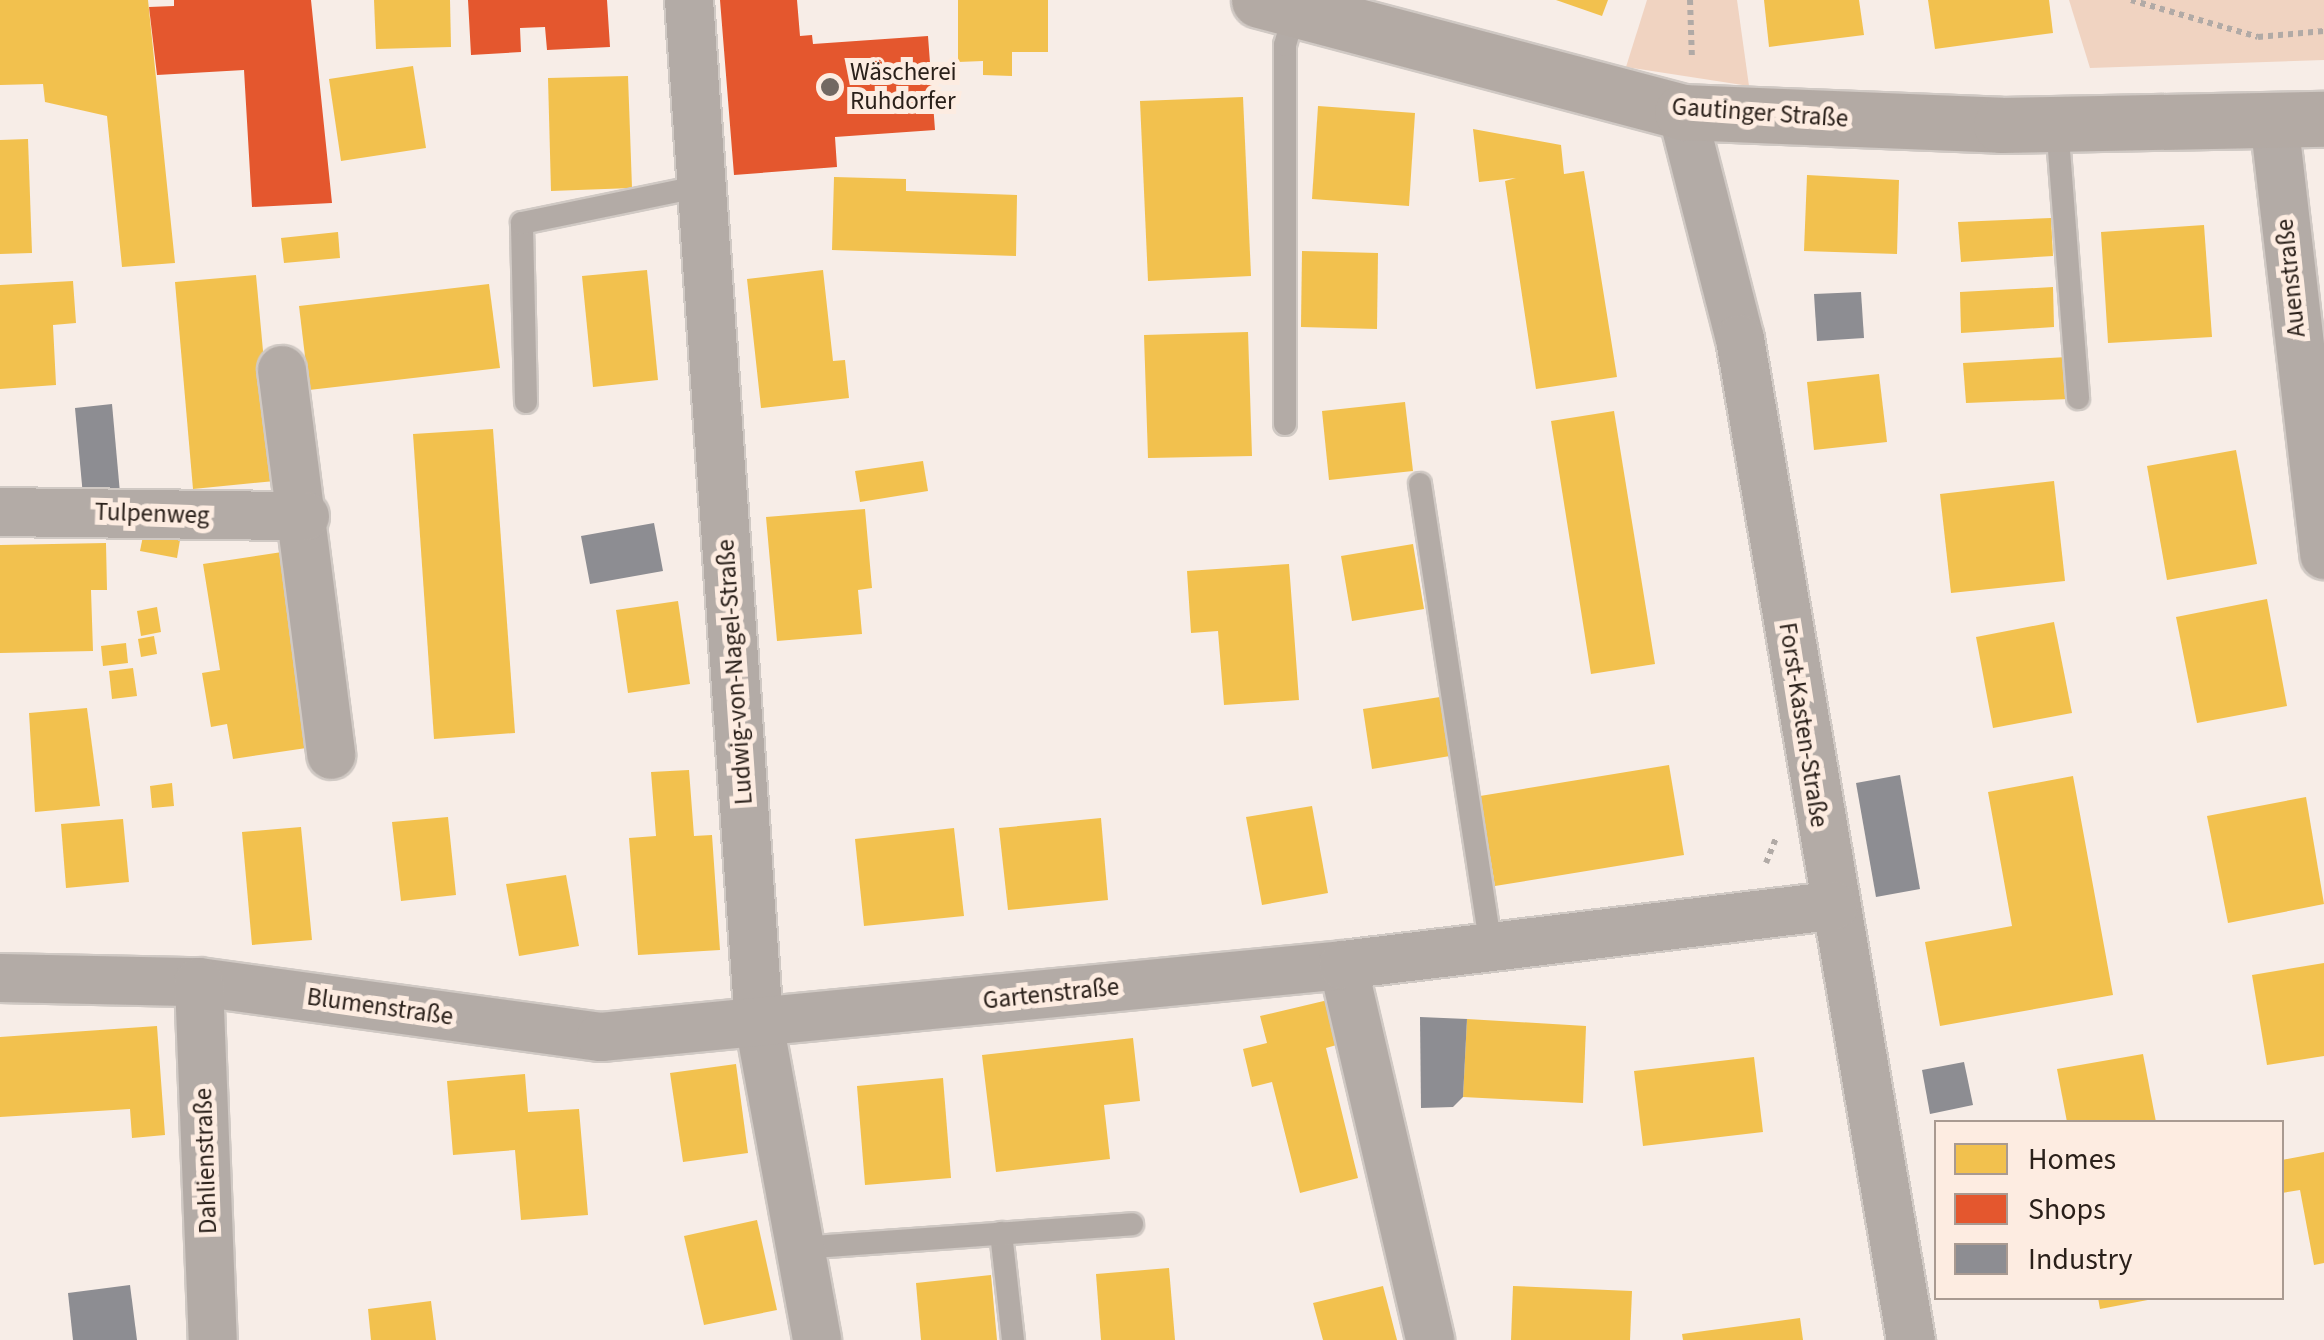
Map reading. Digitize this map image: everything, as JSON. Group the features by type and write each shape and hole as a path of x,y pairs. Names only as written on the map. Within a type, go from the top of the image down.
{"main road":[{"name":"Gautinger Straße","path":"1277,5 1687,89 2058,124 2299,120"}],"street":[{"name":"Ludwig-von-Nagel-Straße","path":"689,0 759,1023 816,1340"},
{"name":"Forst-Kasten-Straße","path":"1687,89 1740,340 1833,906 1910,1340"},
{"name":"Auenstraße","path":"2299,120 2324,555"},
{"path":"282,370 305,516 332,754"},
{"name":"Tulpenweg","path":"0,512 305,516"},
{"name":"Gartenstraße","path":"759,1023 1343,966 1833,906"},
{"path":"1343,966 1430,1340"},
{"name":"Blumenstraße","path":"0,978 200,982 601,1037 759,1023"},
{"name":"Dahlienstraße","path":"200,982 213,1340"}],"lane":[{"path":"1277,5 1286,45 1285,424"},
{"path":"2058,124 2078,398"},
{"path":"526,402 522,223 702,186"},
{"path":"1420,484 1491,948"},
{"path":"800,1248 1132,1224"},
{"path":"1001,1234 1013,1340"}],"path":[{"path":"1687,89 1690,0"},
{"path":"2131,0 2258,37 2324,31"},
{"path":"1754,866 1768,862 1779,828"}],"shaded area":[{"path":"1647,0 1737,0 1749,86 1626,67"},
{"path":"2069,0 2324,0 2324,60 2090,68"}],"building: Homes":[{"path":"0,0 148,0 175,263 122,267 107,116 45,102 43,84 0,85"},
{"path":"374,0 450,0 451,47 376,49"},
{"path":"958,0 1048,0 1048,52 1012,52 1012,76 983,75 983,61 958,62"},
{"path":"1556,0 1608,0 1602,16"},
{"path":"1764,0 1859,0 1864,35 1769,47"},
{"path":"1928,0 2049,0 2053,33 1935,49"},
{"path":"413,66 426,148 341,161 329,79"},
{"path":"628,76 632,188 551,191 548,78"},
{"path":"1243,97 1251,276 1148,281 1140,101"},
{"path":"1318,106 1415,113 1409,206 1312,199"},
{"path":"1473,129 1561,145 1564,174 1584,171 1617,377 1536,389 1505,181 1516,178 1479,182"},
{"path":"28,139 32,253 0,254 0,140"},
{"path":"1807,175 1899,180 1897,254 1804,251"},
{"path":"834,177 906,179 906,191 1017,195 1016,256 832,250"},
{"path":"2051,218 2053,256 1961,262 1958,222"},
{"path":"2204,225 2212,337 2108,343 2101,232"},
{"path":"338,232 340,258 284,263 281,238"},
{"path":"1302,251 1378,253 1377,329 1301,327"},
{"path":"647,270 658,380 593,387 582,276"},
{"path":"823,270 833,361 845,360 849,398 761,408 747,279"},
{"path":"256,275 275,481 193,489 175,282"},
{"path":"73,281 76,323 53,325 56,385 0,389 0,285"},
{"path":"489,284 500,368 309,390 299,306"},
{"path":"2053,287 2054,327 1961,333 1960,292"},
{"path":"1248,332 1252,456 1148,458 1144,335"},
{"path":"2067,357 2069,399 1966,403 1963,363"},
{"path":"1879,374 1887,442 1814,450 1807,382"},
{"path":"1405,402 1413,471 1329,480 1322,411"},
{"path":"1614,411 1655,664 1591,674 1551,421"},
{"path":"493,429 515,733 434,739 413,434"},
{"path":"2236,450 2257,564 2167,580 2147,466"},
{"path":"923,461 928,491 860,502 855,471"},
{"path":"2054,481 2065,581 1951,593 1940,494"},
{"path":"865,509 872,588 858,590 862,634 777,641 766,517"},
{"path":"145,526 181,534 177,558 140,551"},
{"path":"106,543 107,590 91,590 93,651 0,653 0,545"},
{"path":"1413,544 1424,609 1352,621 1341,556"},
{"path":"282,552 313,747 233,759 227,724 211,727 202,673 220,670 203,564"},
{"path":"1289,564 1299,700 1224,705 1218,631 1191,633 1187,571"},
{"path":"2267,599 2287,706 2197,723 2176,617"},
{"path":"678,601 690,684 628,693 616,610"},
{"path":"157,607 161,632 141,636 137,611"},
{"path":"2054,622 2072,713 1993,728 1976,637"},
{"path":"154,636 157,654 141,657 138,639"},
{"path":"126,643 128,663 103,666 101,646"},
{"path":"133,668 137,696 112,699 109,671"},
{"path":"1440,697 1450,756 1372,769 1363,709"},
{"path":"87,708 100,806 35,812 29,713"},
{"path":"1669,765 1684,855 1495,886 1480,796"},
{"path":"689,770 694,836 712,835 720,950 638,955 629,838 656,836 651,772"},
{"path":"2073,776 2113,995 1940,1026 1925,942 2012,926 1988,792"},
{"path":"172,783 174,806 152,808 150,786"},
{"path":"2306,797 2324,904 2228,923 2207,816"},
{"path":"1312,806 1328,893 1262,905 1246,817"},
{"path":"448,817 456,895 401,901 392,822"},
{"path":"1101,818 1108,900 1008,910 999,828"},
{"path":"123,819 129,882 66,888 61,824"},
{"path":"301,827 312,940 252,945 242,832"},
{"path":"954,828 964,916 864,926 855,839"},
{"path":"566,875 579,946 519,956 506,884"},
{"path":"2324,963 2324,1056 2267,1065 2252,975"},
{"path":"1328,1000 1340,1044 1326,1048 1358,1178 1300,1193 1272,1082 1252,1087 1243,1049 1267,1043 1260,1016"},
{"path":"1467,1019 1586,1026 1583,1103 1463,1097"},
{"path":"157,1026 165,1135 132,1138 130,1109 0,1117 0,1037"},
{"path":"1133,1038 1140,1101 1104,1105 1110,1159 996,1172 982,1055"},
{"path":"2143,1054 2156,1120 2067,1120 2057,1069"},
{"path":"1754,1057 1763,1132 1643,1146 1634,1071"},
{"path":"736,1064 748,1153 683,1162 670,1073"},
{"path":"525,1074 528,1112 579,1109 588,1215 521,1220 515,1150 453,1155 447,1081"},
{"path":"943,1078 951,1178 865,1185 857,1086"},
{"path":"2324,1152 2324,1263 2314,1265 2300,1190 2284,1193 2284,1160"},
{"path":"757,1220 777,1310 704,1325 684,1236"},
{"path":"1169,1268 1175,1340 1101,1340 1096,1274"},
{"path":"991,1275 997,1340 921,1340 916,1283"},
{"path":"1383,1286 1397,1340 1323,1340 1313,1303"},
{"path":"1513,1286 1632,1291 1630,1340 1511,1340"},
{"path":"2098,1300 2148,1300 2100,1309"},
{"path":"431,1301 436,1340 371,1340 368,1309"},
{"path":"1800,1318 1803,1340 1683,1340 1682,1334"}],"building: Shops":[{"path":"174,0 311,0 332,203 252,207 244,70 157,75 149,7 174,6"},
{"path":"468,0 607,0 610,47 547,50 545,27 520,28 521,52 471,55"},
{"name":"Wäscherei Ruhdorfer","path":"720,0 797,0 800,36 812,35 813,44 928,36 935,130 835,137 837,167 734,175"}],"building: Industry":[{"path":"1861,292 1864,338 1817,341 1814,294"},
{"path":"112,404 120,493 83,496 75,408"},
{"path":"654,523 663,571 590,584 581,536"},
{"path":"1900,775 1920,889 1876,897 1856,783"},
{"path":"1420,1017 1467,1019 1463,1097 1453,1107 1421,1108"},
{"path":"1964,1062 1973,1105 1930,1114 1922,1070"},
{"path":"130,1285 137,1340 73,1340 68,1293"}],"place":[{"name":"Wäscherei Ruhdorfer","path":"830,87"}]}
